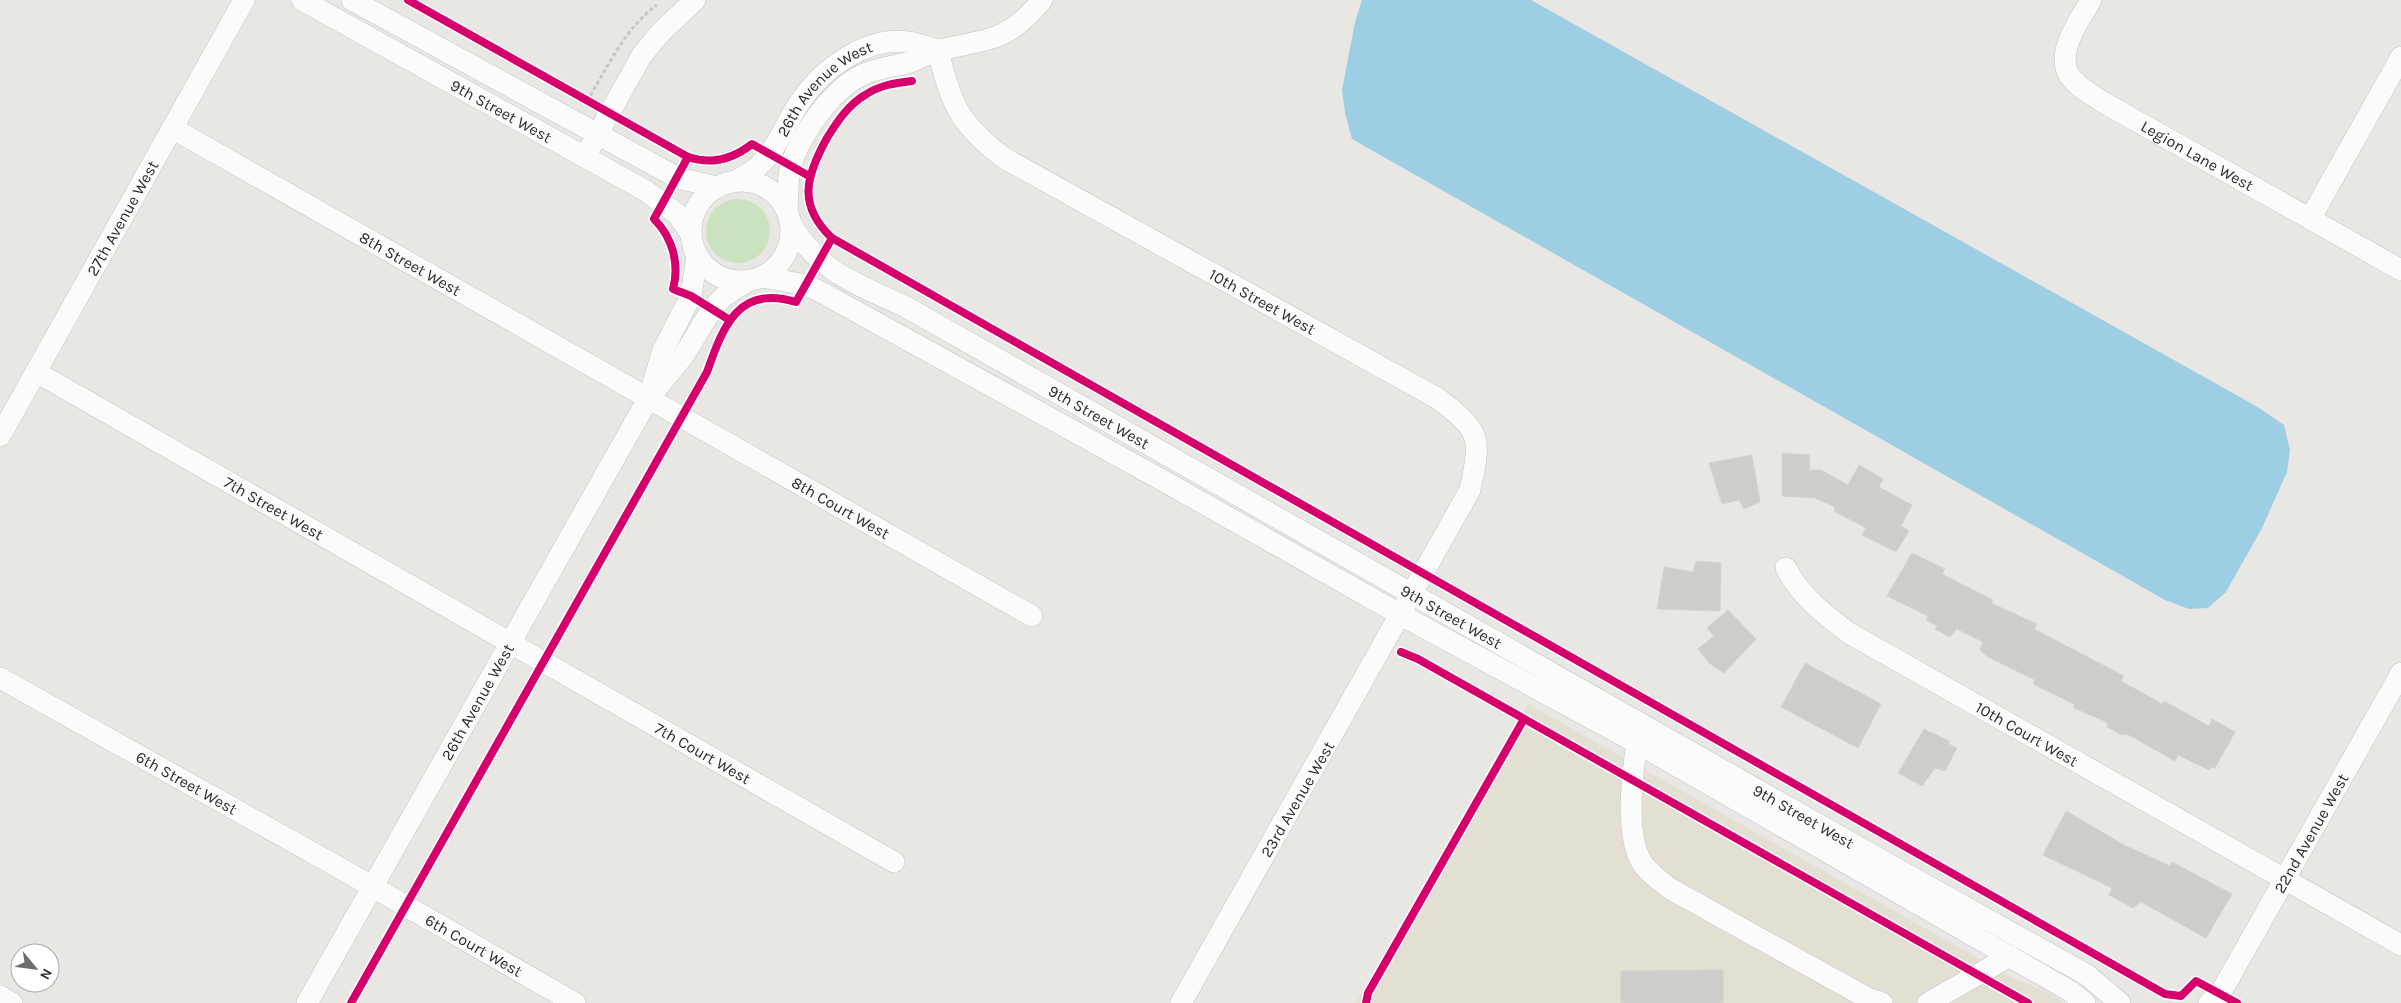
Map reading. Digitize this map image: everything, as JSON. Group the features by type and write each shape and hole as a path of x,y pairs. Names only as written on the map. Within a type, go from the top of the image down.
{"street":[{"name":"27th Avenue West","path":"0,436 244,0"},
{"name":"9th Street West","path":"302,0 664,203 677,214 691,234"},
{"name":"9th Street West","path":"352,0 678,178 725,184"},
{"name":"26th Avenue West","path":"788,217 791,166 819,113 838,92 859,76 884,66 908,63 938,50 974,45 1007,33 1030,14 1042,0"},
{"name":"Legion Lane West","path":"2091,0 2071,37 2066,54 2068,73 2082,87 2102,101 2401,270"},
{"path":"585,157 642,55 688,2"},
{"name":"26th Avenue West","path":"725,184 759,166 770,154 799,103 815,82 834,65 854,53 878,44 908,41 938,50"},
{"name":"10th Street West","path":"938,50 952,102 966,124 982,141 1004,158 1437,398 1457,414 1474,434 1475,462 1470,490 1413,594"},
{"path":"2310,219 2401,58"},
{"name":"8th Street West","path":"172,128 648,399"},
{"path":"746,181 765,188 780,200 788,217 791,239 786,254 776,267 756,279 733,281 719,277 706,268 697,256 691,234 692,220 697,207 706,196 725,184 746,181"},
{"name":"9th Street West","path":"788,217 808,249 819,261 838,274 906,307 1902,872 1999,924 2087,975 2120,1003"},
{"name":"26th Avenue West","path":"648,399 663,350 690,296 697,256"},
{"name":"9th Street West","path":"756,279 806,285 819,291 1162,480 1401,615 1637,743 2010,956 2070,991 2085,1003"},
{"name":"26th Avenue West","path":"307,1003 648,399 684,355 712,309 723,297 756,279"},
{"name":"7th Street West","path":"36,372 510,643"},
{"name":"8th Court West","path":"648,399 1032,616"},
{"name":"10th Court West","path":"1786,568 1795,584 1812,605 1848,633 2285,879"},
{"name":"23rd Avenue West","path":"1181,1003 1413,594"},
{"name":"7th Court West","path":"510,643 894,862"},
{"name":"22nd Avenue West","path":"2216,1000 2401,673"},
{"name":"6th Street West","path":"0,678 372,887"},
{"path":"1637,743 1631,783 1634,840 1641,863 1668,888 1867,998 1882,1003"},
{"path":"2285,879 2401,945"},
{"name":"6th Court West","path":"372,887 575,1003"},
{"path":"1928,1003 2010,956"},
{"path":"0,996 12,1003"}],"path":[{"path":"579,96 609,114"}],"shaded area":[{"path":"1528,704 2015,979 2047,992 2063,1003 1356,1003"}],"green space":[{"path":"738,199 750,202 761,208 767,219 770,231 767,243 761,254 750,260 738,263 726,260 715,254 709,243 706,231 709,219 715,208 726,202"}],"water":[{"path":"1362,0 1531,0 2256,406 2284,425 2290,450 2287,472 2262,528 2226,592 2208,608 2189,609 2165,600 1352,139 1345,113 1342,90 1355,22"}],"building":[{"path":"1782,453 1810,455 1809,470 1821,470 1848,485 1859,465 1883,479 1879,487 1912,505 1901,526 1909,531 1896,552 1862,535 1866,528 1834,511 1835,507 1815,498 1782,496"},
{"path":"1752,455 1760,502 1744,509 1739,500 1722,504 1709,463"},
{"path":"1912,553 1945,569 1942,574 1993,600 1991,603 2037,624 2034,629 2124,676 2121,681 2162,704 2164,701 2209,726 2212,719 2235,732 2215,768 2212,767 2209,770 2178,755 2175,761 2127,734 2122,735 2107,727 2108,724 2104,721 2074,708 2074,704 2033,684 2035,680 1988,657 1980,650 1983,642 1957,629 1950,637 1935,629 1937,626 1926,620 1928,616 1887,596"},
{"path":"1696,561 1721,563 1720,611 1657,609 1664,567 1693,572"},
{"path":"1728,610 1756,639 1724,673 1709,663 1698,649 1714,636 1707,628"},
{"path":"1805,663 1881,704 1858,748 1781,707"},
{"path":"1924,729 1949,741 1949,744 1957,748 1945,771 1935,768 1922,786 1898,773"},
{"path":"2066,811 2124,845 2170,866 2172,862 2232,894 2206,938 2141,902 2133,908 2109,895 2112,888 2043,855"},
{"path":"1723,970 1723,1003 1621,1003 1621,971"}],"cycle path":[{"path":"408,0 688,157 705,160 722,159 730,157 752,144 809,176"},
{"path":"912,81 882,87 859,99 848,109 827,138 814,165 809,190 814,214 821,226 832,238 2165,994 2181,996 2196,981 2237,1003"},
{"path":"688,157 654,219 666,234 673,251 676,270 673,289 691,296 728,319"},
{"path":"351,1003 707,372 727,325 736,313 747,304 760,299 776,298 796,302 832,238"},
{"path":"1401,652 1418,659 2028,1003"},
{"path":"1366,1003 1368,993 1524,719"}]}
